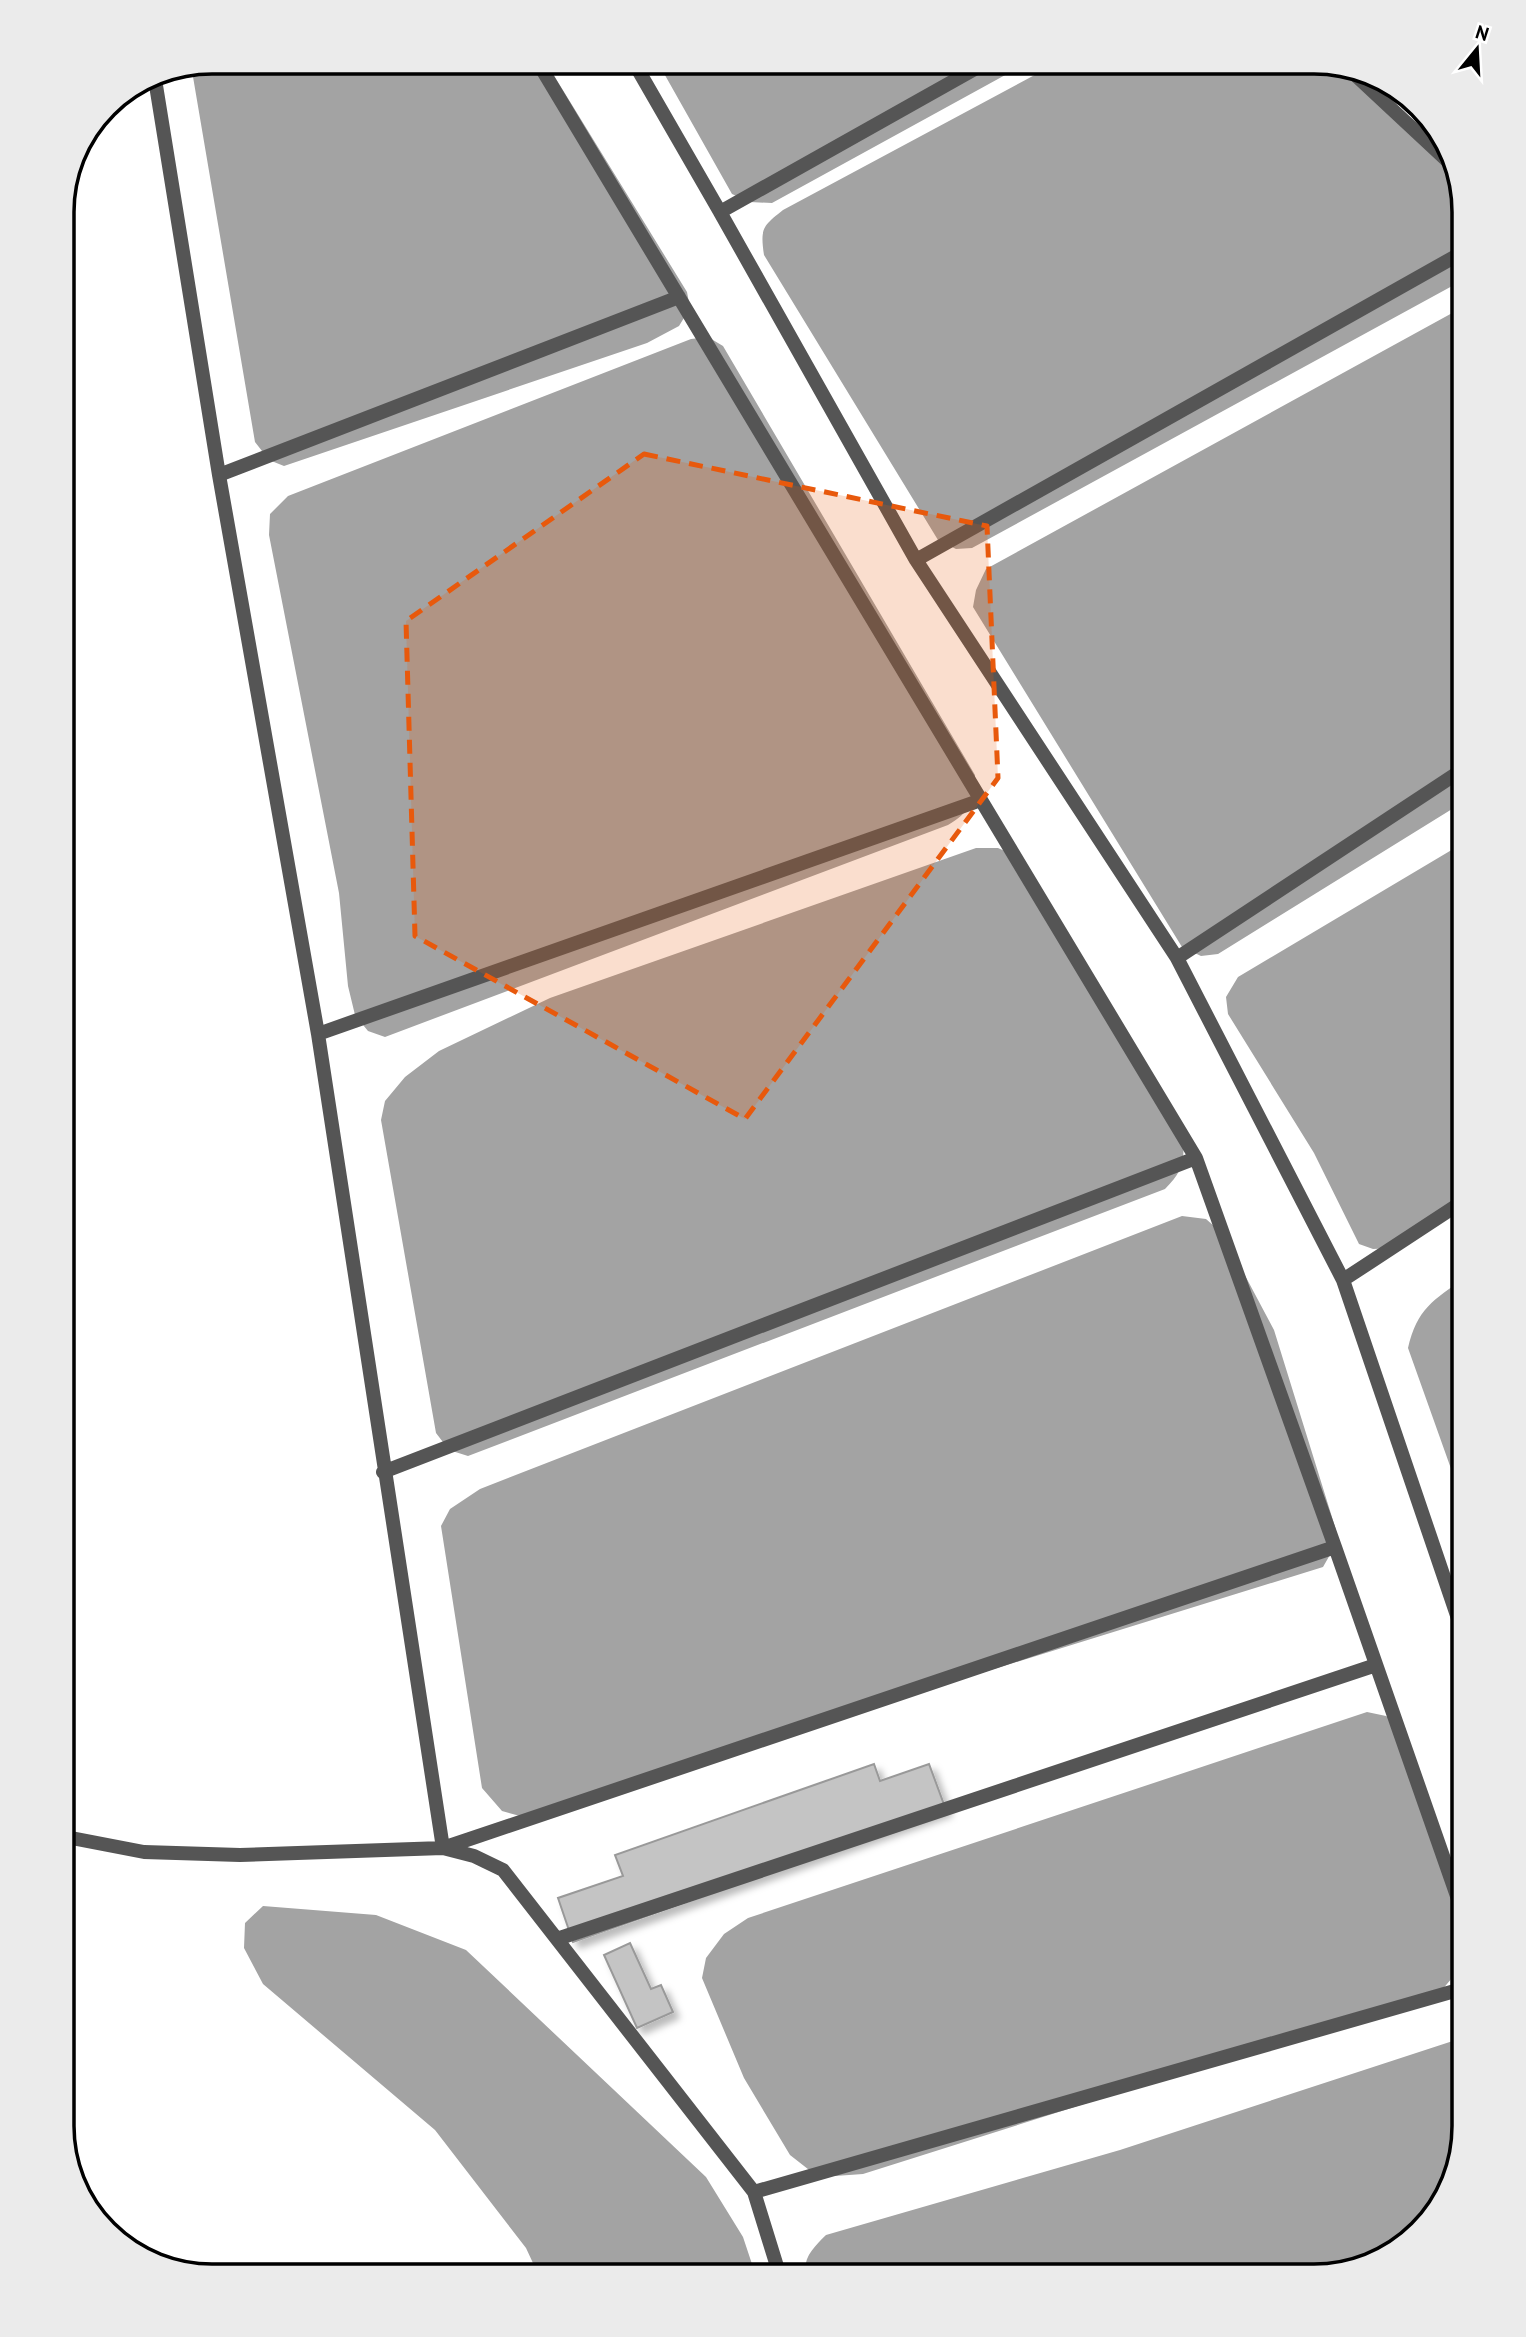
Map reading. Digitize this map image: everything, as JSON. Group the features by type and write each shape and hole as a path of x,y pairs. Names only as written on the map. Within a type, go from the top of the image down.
{"lane":[{"path":"545,74 1196,1158 1452,1883"},
{"path":"640,74 916,560 1177,958 1343,1280 1452,1601"},
{"path":"720,212 966,74"},
{"path":"1364,83 1439,153"},
{"path":"156,85 219,475 318,1034 383,1472 443,1848"},
{"path":"916,560 1452,258"},
{"path":"219,475 679,297"},
{"path":"1177,958 1452,777"},
{"path":"318,1034 981,800"},
{"path":"383,1472 1196,1158"},
{"path":"1343,1280 1452,1209"},
{"path":"443,1848 1335,1547"},
{"path":"557,1939 1376,1665"},
{"path":"74,1839 144,1852 240,1855 443,1848 474,1856 503,1870 754,2192 776,2264"},
{"path":"754,2192 1452,1992"}],"highlighted area":[{"path":"644,454 987,526 998,778 745,1119 415,936 406,621"}],"shaded area":[{"path":"553,74 687,292 690,308 679,326 647,343 284,466 269,460 255,442 193,75"},
{"path":"664,74 1007,74 772,203 750,202 732,194"},
{"path":"1037,74 1342,76 1352,79 1440,155 1451,193 1452,286 972,548 956,549 938,540 764,255 764,228 783,210"},
{"path":"1452,313 1452,809 1218,954 1201,956 1182,947 973,607 976,590 986,569"},
{"path":"708,337 723,346 975,775 970,805 948,825 385,1037 368,1031 355,1015 348,986 339,893 269,535 270,514 288,496 691,339"},
{"path":"976,848 998,848 1016,856 1183,1140 1181,1167 1165,1189 468,1456 449,1450 436,1433 381,1120 385,1101 405,1077 439,1051 550,998"},
{"path":"1452,850 1452,1211 1393,1248 1373,1249 1359,1244 1314,1153 1228,1014 1226,997 1238,977"},
{"path":"1182,1216 1206,1219 1223,1234 1274,1330 1336,1530 1335,1546 1323,1567 520,1816 502,1811 482,1788 441,1526 450,1509 480,1489"},
{"path":"1452,1287 1452,1472 1408,1348 1416,1324 1428,1307"},
{"path":"1367,1712 1386,1716 1401,1725 1452,1899 1452,1978 1441,1991 863,2174 835,2176 813,2173 790,2155 744,2078 702,1978 706,1958 724,1934 748,1918"},
{"path":"263,1906 376,1915 466,1950 706,2177 743,2237 752,2263 533,2263 526,2248 435,2130 263,1984 244,1948 245,1923"},
{"path":"1452,2041 1451,2144 1442,2178 1424,2210 1399,2235 1384,2245 1350,2259 1315,2264 806,2264 813,2248 826,2235 1120,2150"}],"building":[{"path":"874,1764 880,1781 929,1764 946,1810 573,1942 558,1898 623,1876 615,1855"},
{"path":"630,1943 651,1989 661,1985 673,2012 637,2028 604,1955"}]}
